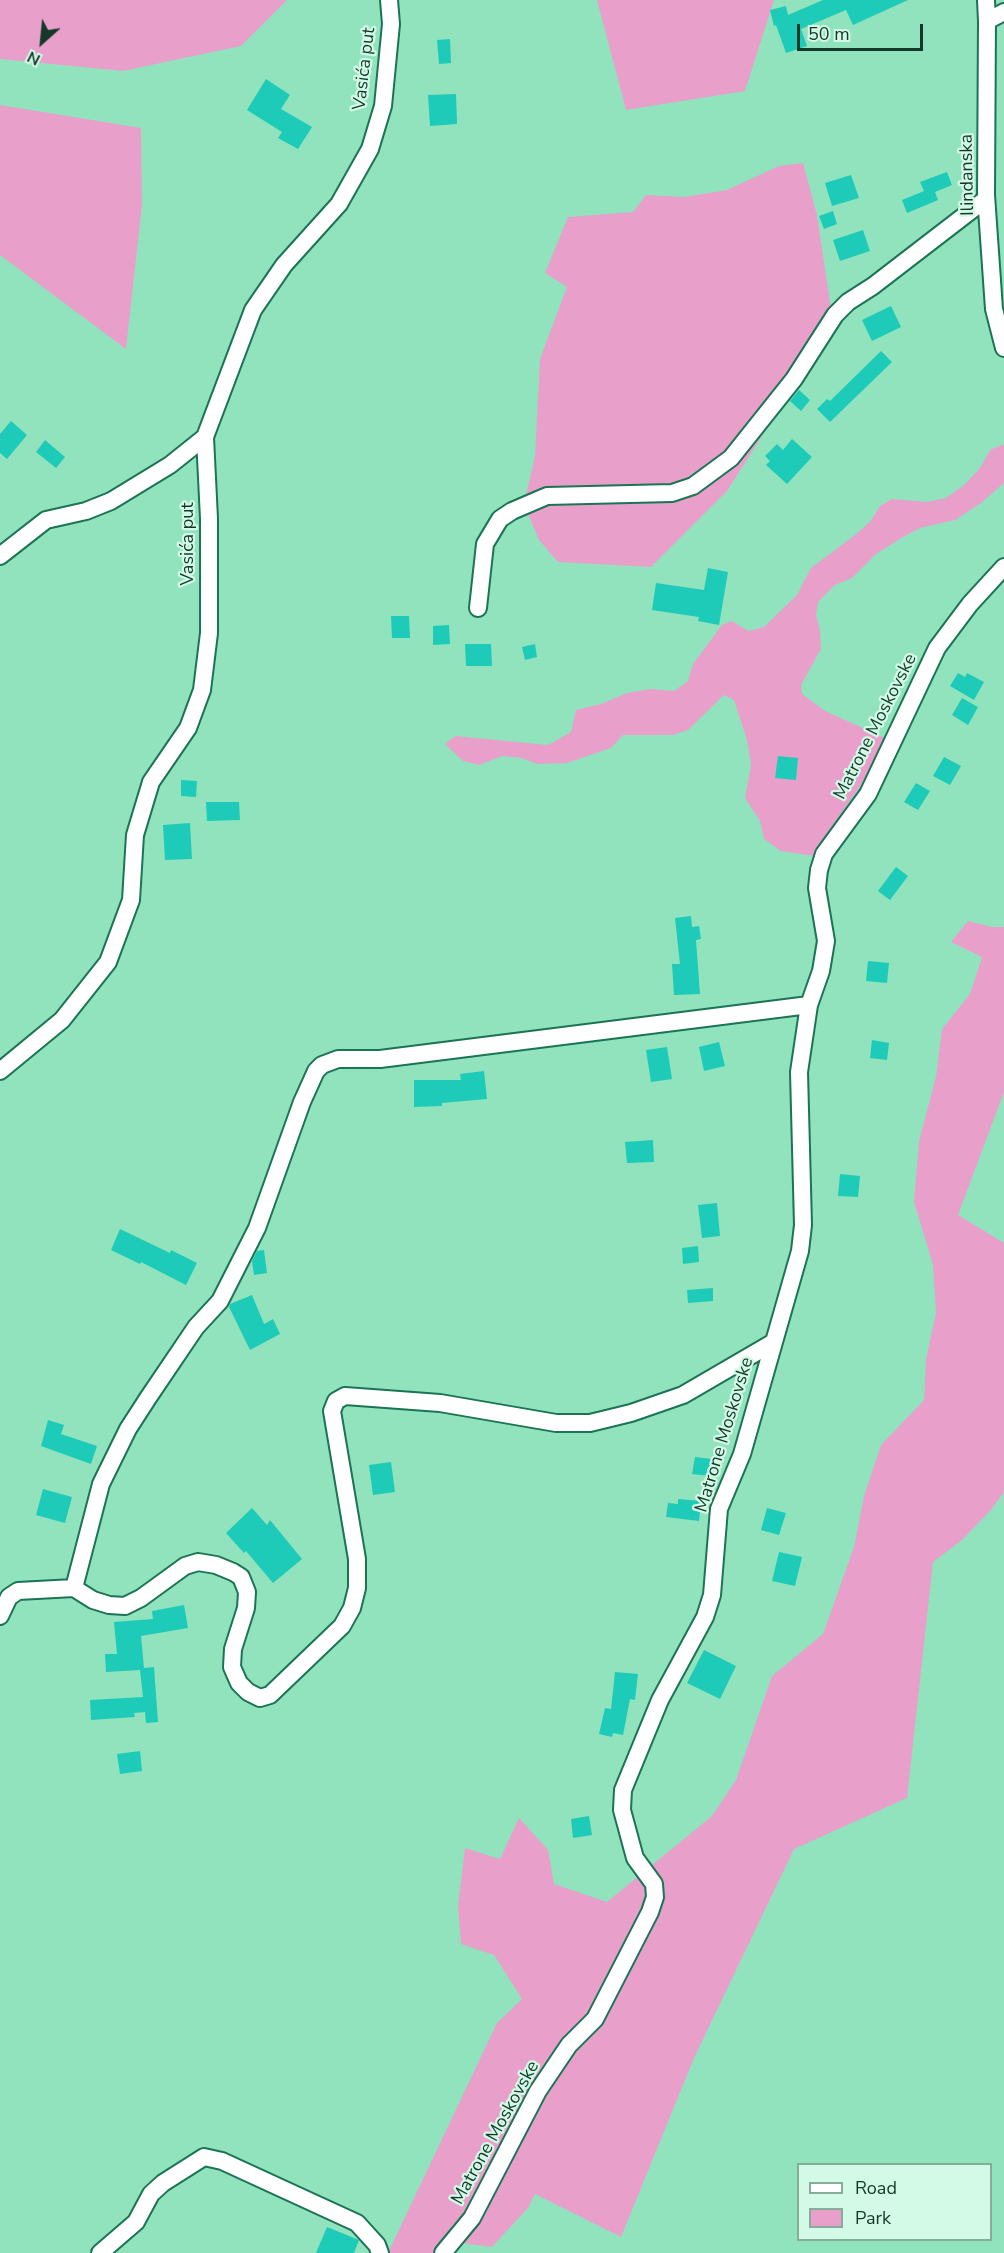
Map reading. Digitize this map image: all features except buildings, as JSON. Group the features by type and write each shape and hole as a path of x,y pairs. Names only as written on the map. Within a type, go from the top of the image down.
{"street":[{"name":"Vasića put","path":"0,1071 62,1020 108,962 131,900 135,835 151,782 188,728 202,690 209,633 206,437 253,310 284,265 339,204 370,149 385,94 391,24 389,0"},
{"name":"Ilindanska","path":"986,0 987,199 994,309 1004,348"},
{"path":"987,21 1004,12"},
{"path":"478,608 485,544 500,519 547,496 672,494 693,486 731,458 794,379 835,315 849,302 987,199"},
{"path":"0,556 46,520 86,511 111,501 170,465 206,437"},
{"name":"Matrone Moskovske","path":"443,2253 472,2218 538,2091 569,2044 595,2019 650,1912 655,1897 654,1884 635,1858 622,1810 623,1790 660,1700 705,1617 712,1595 719,1509 742,1454 800,1251 803,1225 799,1072 809,1005 821,971 826,941 817,888 819,870 824,854 868,794 937,648 970,604 1004,567"},
{"path":"74,1588 101,1484 128,1429 148,1398 196,1327 220,1301 257,1228 302,1102 316,1071 322,1065 338,1059 380,1059 809,1005"},
{"path":"0,1616 9,1598 18,1591 74,1588 93,1600 109,1605 125,1606 141,1598 185,1566 198,1562 216,1565 241,1577 247,1592 246,1608 233,1649 232,1667 239,1683 248,1692 260,1698 270,1695 342,1626 352,1608 357,1588 357,1559 332,1411 336,1401 345,1396 440,1403 556,1423 590,1423 631,1413 683,1395 774,1342"},
{"path":"100,2253 136,2222 151,2194 157,2188 204,2157 222,2161 357,2223 377,2245 380,2253"}],"green space":[{"path":"0,0 287,0 241,46 123,71 0,59"},
{"path":"597,0 774,0 745,91 626,110"},
{"path":"0,105 141,128 142,205 126,349 0,255"},
{"path":"803,163 817,215 831,309 782,405 727,491 651,567 558,562 539,540 524,504 535,456 540,359 567,287 545,273 568,217 633,212 646,195 684,197 727,190 779,166"},
{"path":"1004,444 1004,483 981,503 955,520 920,528 903,537 876,554 852,578 835,585 818,602 816,614 821,649 801,685 802,694 825,711 885,738 861,785 825,836 814,856 781,851 764,839 760,821 745,798 751,765 747,740 734,700 724,695 688,730 673,735 623,735 611,748 567,763 538,764 521,758 502,756 479,765 463,761 445,744 455,736 548,745 571,732 576,710 601,704 627,693 651,689 674,691 688,681 693,664 722,625 732,621 748,631 764,627 797,595 811,568 870,522 880,506 892,499 927,502 946,498 964,485 980,468 990,450"},
{"path":"968,921 992,927 1004,927 1004,1092 958,1215 1004,1243 1004,1492 991,1510 962,1540 933,1562 907,1798 794,1849 694,2058 621,2237 535,2194 528,2208 492,2247 447,2241 435,2253 388,2253 497,2023 522,1999 494,1955 461,1944 458,1906 465,1848 500,1859 519,1818 548,1850 554,1884 607,1902 712,1816 736,1780 772,1676 823,1634 854,1547 864,1496 881,1445 924,1400 926,1359 936,1313 933,1265 914,1202 919,1141 936,1077 942,1029 970,994 982,957 951,942"}]}
